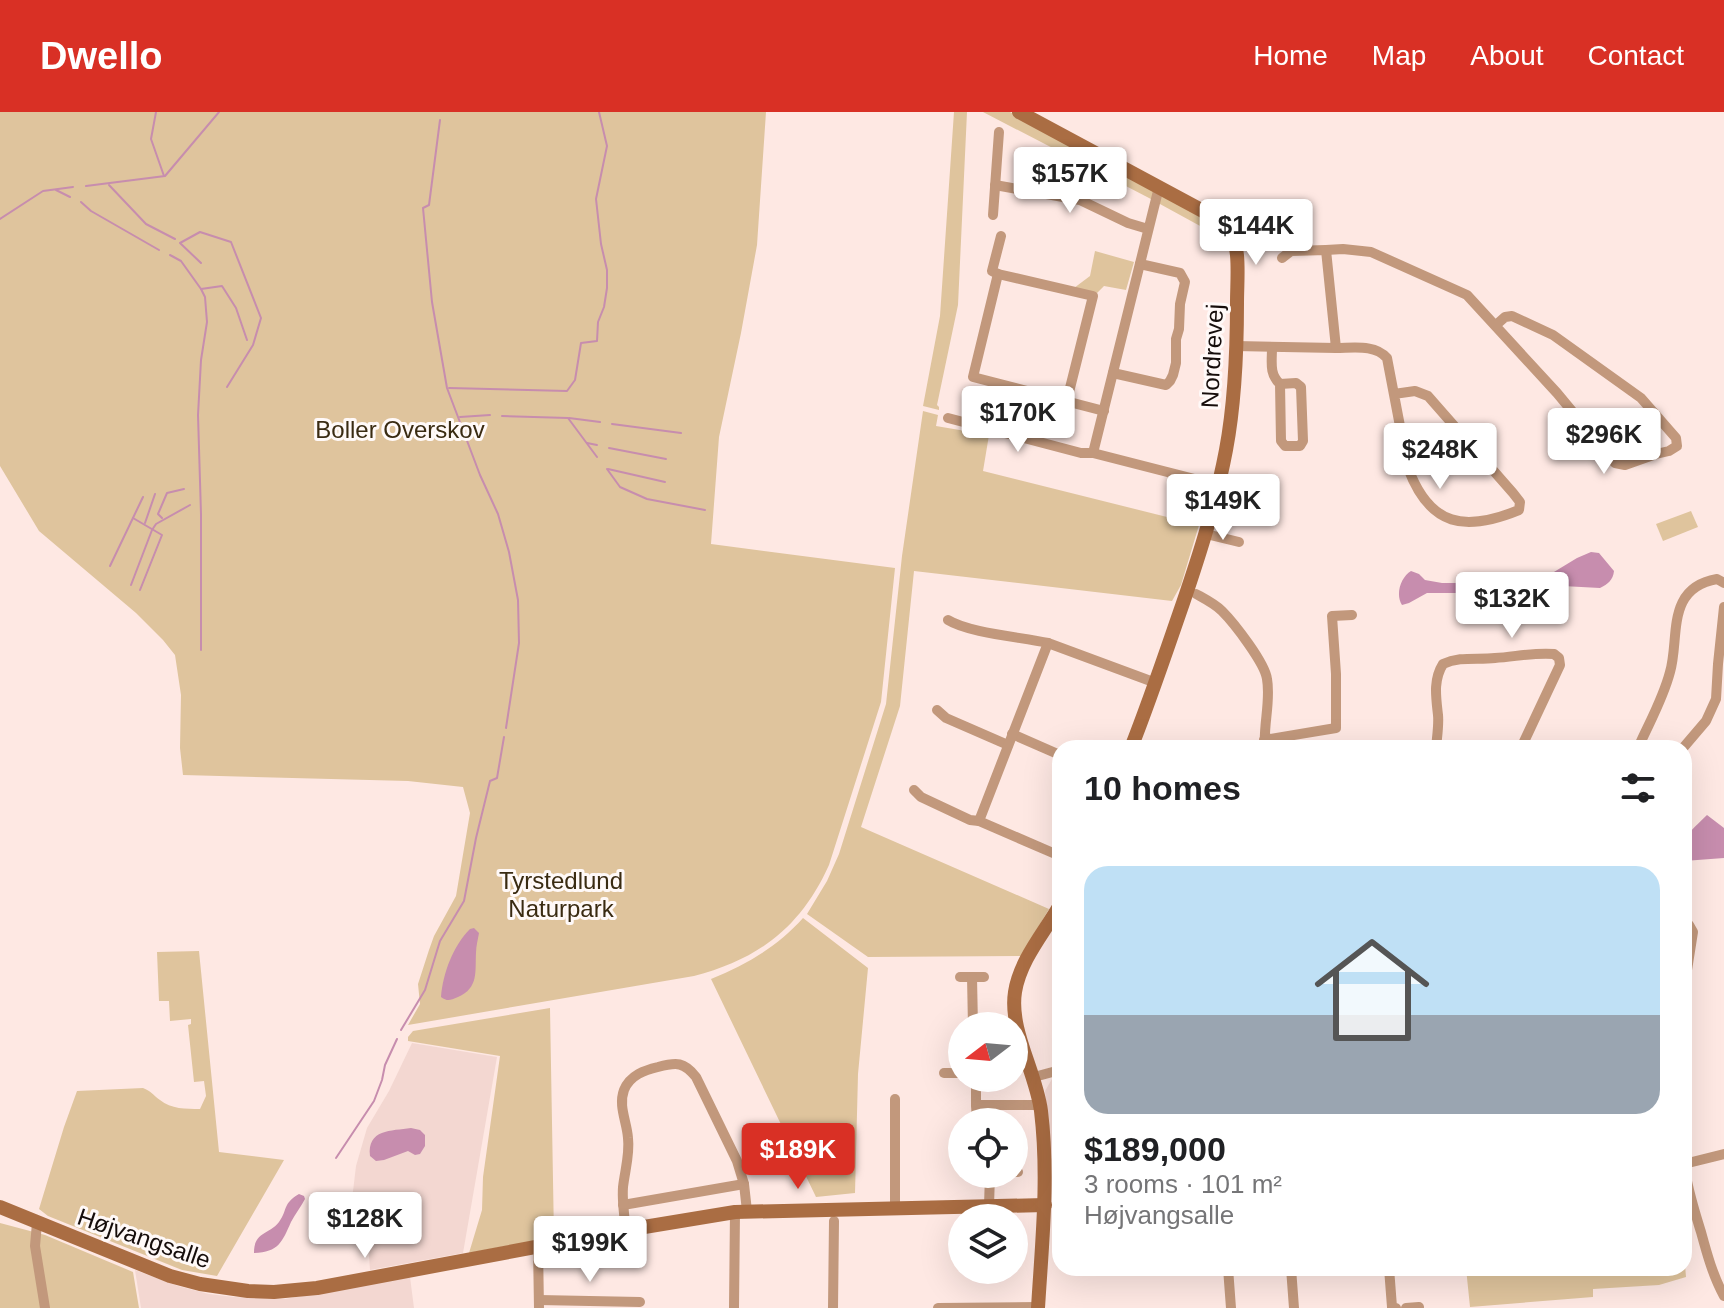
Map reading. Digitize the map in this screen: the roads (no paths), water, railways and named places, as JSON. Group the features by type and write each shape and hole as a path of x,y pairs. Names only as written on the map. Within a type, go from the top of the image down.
{"street":[{"name":"Nordrevej","path":"1019,112 1229,225 1237,246 1233,402 1218,485 1206,534 1134,740"},
{"path":"993,215 999,132"},
{"path":"995,185 1080,200 1148,229"},
{"path":"1093,453 1159,187"},
{"path":"1001,236 992,271 1093,296 1067,400"},
{"path":"1282,258 1291,251 1358,249 1467,295 1557,393 1615,463 1625,465 1677,446 1671,430 1641,398 1574,349 1520,319 1506,316 1496,325"},
{"path":"1326,250 1336,348"},
{"path":"1113,373 1166,385 1176,363 1180,304 1185,282 1183,276 1140,264"},
{"path":"998,274 973,377 1104,411"},
{"path":"1236,346 1381,350 1387,358 1408,468 1422,497 1433,509 1451,520 1467,523 1487,521 1519,510 1520,502 1513,493 1428,396 1415,391 1394,394"},
{"path":"1272,348 1271,372 1274,379 1280,384 1296,383 1301,387 1303,441 1300,446 1285,446 1281,441 1280,384"},
{"path":"948,418 1218,485"},
{"path":"1206,534 1239,542"},
{"path":"1643,740 1671,671 1674,628 1681,606 1702,584 1717,579 1724,583"},
{"path":"1196,594 1223,611 1263,665 1267,678 1265,740"},
{"path":"1690,740 1706,721 1716,699 1724,607"},
{"path":"1283,740 1336,728 1332,616 1352,615"},
{"path":"948,620 956,625 1048,643 1156,683"},
{"path":"979,821 1048,643"},
{"path":"1436,740 1436,680 1443,664 1473,658 1554,654 1559,658 1560,665 1525,740"},
{"path":"937,710 946,718 1052,753"},
{"path":"914,790 921,797 970,820 1052,853"},
{"path":"938,1308 1038,1307 1046,1161 1040,1105 1016,1026 1014,994 1024,963 1052,918"},
{"path":"960,977 978,977 974,1012"},
{"path":"626,1230 623,1205 628,1136 621,1105 623,1091 635,1075 679,1064 687,1067 696,1077 737,1161 744,1184 734,1308"},
{"path":"1034,1077 1052,1072"},
{"path":"976,1092 976,1108"},
{"path":"895,1099 895,1208"},
{"path":"976,1105 1040,1105"},
{"path":"1692,1162 1724,1154"},
{"path":"623,1205 744,1184"},
{"path":"1692,1201 1718,1286 1724,1296"},
{"name":"Højvangsalle","path":"1028,1205 1045,1205"},
{"name":"Højvangsalle","path":"0,1207 170,1276 200,1284 274,1292 317,1288 626,1230 741,1212 948,1207"},
{"path":"833,1308 834,1221"},
{"path":"37,1223 35,1246 45,1308"},
{"path":"538,1247 539,1304 640,1302"},
{"path":"1229,1276 1231,1308"},
{"path":"1292,1276 1294,1308"},
{"path":"1390,1276 1392,1307 1396,1308"},
{"path":"1406,1308 1419,1307"}],"waterway":[{"path":"156,112 151,139 164,176"},
{"path":"86,186 165,176 219,112"},
{"path":"449,388 567,391 575,380 581,343 597,341 598,322 607,288 596,199 607,146 599,112"},
{"path":"440,120 429,205 423,208 432,302 447,388 498,514 518,600 519,643 506,728"},
{"path":"109,185 146,224 175,239"},
{"path":"0,219 43,191 73,187"},
{"path":"56,190 70,197"},
{"path":"81,202 91,211 159,250"},
{"path":"201,263 180,243 200,232 231,242 261,318 253,345 227,387"},
{"path":"170,255 181,261 201,289 205,297 207,322 198,415 201,650"},
{"path":"201,289 222,286 236,308 247,340"},
{"path":"460,417 490,415"},
{"path":"502,416 568,418 597,457"},
{"path":"569,418 600,422"},
{"path":"612,424 681,433"},
{"path":"587,443 597,445"},
{"path":"609,448 666,459"},
{"path":"607,469 620,487 647,499 705,510"},
{"path":"608,469 665,482"},
{"path":"162,518 158,514 167,493 184,489"},
{"path":"145,523 155,494"},
{"path":"110,566 143,497"},
{"path":"131,585 156,524 190,505"},
{"path":"133,518 162,535 140,590"},
{"path":"401,1030 425,990 440,941 464,901 476,838 490,781 497,778 504,737"},
{"path":"336,1158 374,1101 397,1039"}],"park label":[{"name":"Boller Overskov","path":"400,429"},
{"name":"Tyrstedlund Naturpark","path":"561,894"}]}
